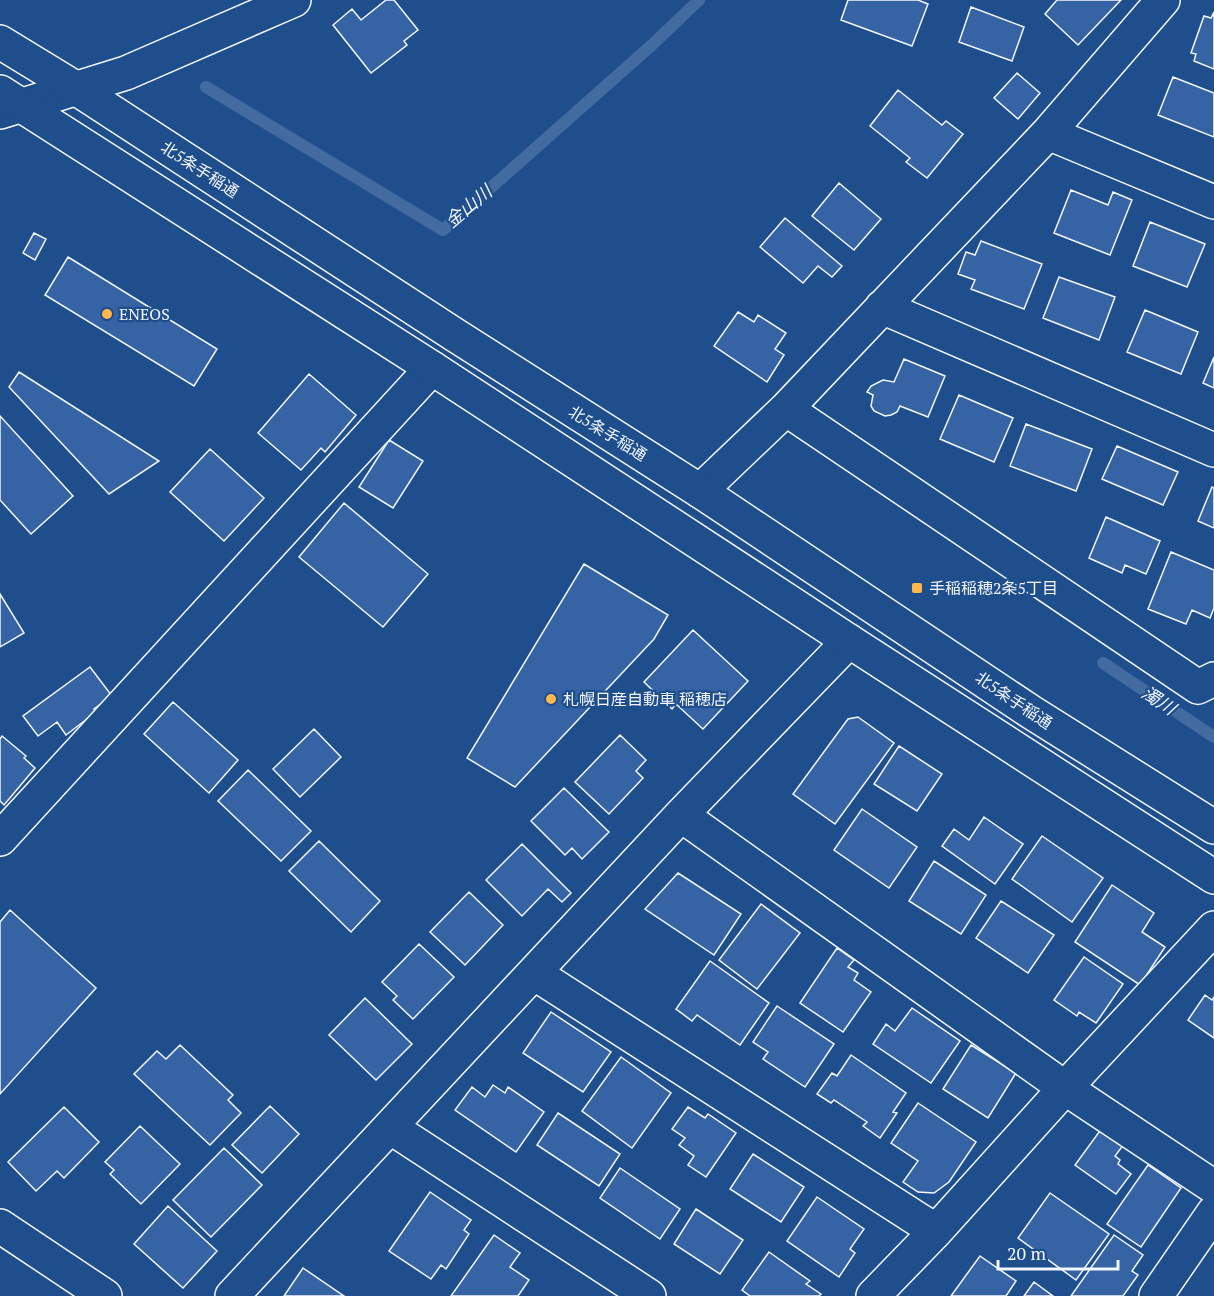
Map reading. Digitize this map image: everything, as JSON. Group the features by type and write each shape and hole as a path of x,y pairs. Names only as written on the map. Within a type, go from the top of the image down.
{"main road":[{"path":"7,103 77,89 126,73 294,0"},
{"path":"700,490 786,409 1048,133 1163,0"},
{"name":"北5条手稲通","path":"0,42 77,89 445,329 700,490 1031,712 1214,827"},
{"path":"7,103 432,368 1214,877"},
{"path":"1048,133 1214,202"},
{"path":"882,307 1214,450"},
{"path":"0,839 432,368"},
{"path":"786,409 1198,687 1214,679"},
{"path":"232,1296 681,816 849,641"},
{"path":"681,816 1065,1088 1214,1187"},
{"path":"873,1296 936,1231 1214,928"},
{"path":"534,974 936,1231"},
{"path":"390,1127 649,1296"},
{"path":"1156,1296 1214,1212"},
{"path":"0,1226 105,1296"}],"building":[{"path":"386,0 394,0 418,30 404,41 407,45 371,73 333,25 352,9 361,20"},
{"path":"848,0 918,0 928,4 912,46 841,20"},
{"path":"1057,0 1121,0 1078,45 1045,14"},
{"path":"971,7 1024,27 1012,61 959,42"},
{"path":"1214,12 1214,69 1194,61 1196,54 1191,53 1204,16 1211,18"},
{"path":"1017,73 1040,93 1018,119 994,98"},
{"path":"1173,77 1214,93 1214,137 1158,115"},
{"path":"898,90 942,125 946,121 963,134 927,178 906,162 910,158 870,126"},
{"path":"839,183 881,219 854,250 812,216"},
{"path":"1071,190 1108,205 1113,192 1132,200 1110,255 1054,233"},
{"path":"785,218 842,266 832,277 818,266 803,283 760,247"},
{"path":"1150,222 1205,244 1187,287 1133,266"},
{"path":"34,233 46,239 35,260 23,253"},
{"path":"981,241 1042,264 1024,309 971,289 975,280 958,274 966,252 975,255"},
{"path":"68,257 217,349 194,386 45,295"},
{"path":"1059,277 1115,297 1099,340 1043,318"},
{"path":"1145,310 1198,332 1181,374 1127,352"},
{"path":"738,312 754,322 758,315 786,333 775,349 784,355 767,382 714,346"},
{"path":"1214,357 1214,388 1203,383"},
{"path":"904,359 945,376 928,417 900,406 897,412 885,416 874,411 871,406 873,395 867,392 871,386 883,380 894,382"},
{"path":"19,372 159,461 109,494 9,387"},
{"path":"309,374 356,415 325,452 321,448 301,470 258,433"},
{"path":"959,395 1013,418 994,462 940,439"},
{"path":"0,416 73,496 31,534 0,500"},
{"path":"1026,424 1092,449 1076,491 1010,466"},
{"path":"389,440 423,461 393,508 359,487"},
{"path":"1117,446 1178,472 1163,505 1102,479"},
{"path":"210,449 264,498 224,541 170,492"},
{"path":"1212,487 1214,488 1214,528 1198,521"},
{"path":"344,503 428,574 383,627 299,557"},
{"path":"1106,517 1160,541 1146,574 1125,565 1122,573 1089,558"},
{"path":"1171,552 1214,570 1214,608 1210,618 1192,610 1186,624 1148,609"},
{"name":"札幌日産自動車 稲穂店","path":"584,564 668,615 654,639 515,787 467,758"},
{"path":"0,594 24,633 0,647"},
{"path":"693,630 748,681 703,729 676,704 672,709 644,682"},
{"path":"90,667 112,696 94,709 96,712 66,735 57,722 38,736 23,716"},
{"path":"173,702 238,760 209,793 144,734"},
{"path":"858,717 894,743 835,824 793,794 848,719"},
{"path":"314,729 341,757 300,797 273,769"},
{"path":"620,735 646,760 636,771 643,778 609,814 575,782"},
{"path":"2,736 26,756 24,758 35,768 4,805 0,801 0,739"},
{"path":"899,746 942,774 917,811 874,784"},
{"path":"248,770 311,831 281,861 218,801"},
{"path":"564,788 609,832 582,859 572,848 565,855 531,821"},
{"path":"862,809 917,847 889,888 834,850"},
{"path":"984,817 1023,844 995,884 942,846 954,829 969,840"},
{"path":"1042,836 1103,878 1072,922 1012,879"},
{"path":"319,841 380,901 351,932 289,871"},
{"path":"522,844 571,893 562,902 548,889 522,916 486,880"},
{"path":"934,861 986,895 961,934 909,901"},
{"path":"678,873 741,914 714,955 645,909"},
{"path":"1112,885 1154,913 1142,932 1165,947 1140,985 1075,942"},
{"path":"469,892 503,925 465,965 430,932"},
{"path":"1001,901 1054,935 1028,973 976,938"},
{"path":"761,904 800,933 757,989 719,960"},
{"path":"10,910 96,988 0,1094 0,922"},
{"path":"419,944 454,977 413,1019 393,1000 397,996 382,982"},
{"path":"837,948 854,960 848,967 858,973 854,980 871,992 843,1032 800,1003"},
{"path":"1084,957 1123,984 1096,1023 1079,1012 1077,1016 1054,1000"},
{"path":"710,961 769,1003 740,1045 697,1015 692,1021 676,1009"},
{"path":"1205,995 1212,1000 1214,997 1214,1038 1188,1020"},
{"path":"365,998 412,1044 376,1080 329,1035"},
{"path":"777,1006 834,1044 805,1087 763,1059 768,1052 753,1042"},
{"path":"912,1008 960,1041 931,1083 873,1044 886,1024 895,1031"},
{"path":"551,1012 611,1052 583,1092 523,1053"},
{"path":"180,1045 233,1095 228,1100 241,1113 210,1145 134,1074 157,1051 166,1059"},
{"path":"971,1045 1016,1073 988,1118 943,1089"},
{"path":"851,1055 906,1093 893,1112 897,1113 880,1138 863,1126 867,1122 834,1100 831,1103 817,1094 832,1073 837,1076"},
{"path":"621,1057 671,1093 632,1148 582,1111"},
{"path":"493,1085 505,1093 508,1087 544,1112 516,1152 455,1110 472,1087 485,1097"},
{"path":"918,1103 976,1142 949,1182 934,1193 918,1192 903,1182 918,1161 891,1143"},
{"path":"270,1106 299,1134 262,1173 232,1145"},
{"path":"64,1107 99,1142 64,1178 57,1171 36,1191 8,1162"},
{"path":"688,1107 705,1118 708,1114 736,1133 706,1177 688,1165 694,1156 679,1145 685,1138 672,1129"},
{"path":"558,1113 620,1154 599,1186 537,1145"},
{"path":"140,1126 180,1164 141,1204 110,1174 114,1170 105,1162"},
{"path":"1102,1128 1124,1144 1115,1156 1120,1160 1118,1164 1131,1174 1116,1194 1075,1165"},
{"path":"224,1148 262,1185 211,1237 173,1200"},
{"path":"753,1154 804,1187 781,1222 730,1189"},
{"path":"1148,1165 1181,1188 1141,1247 1107,1224"},
{"path":"620,1168 680,1209 660,1239 600,1198"},
{"path":"430,1192 471,1220 464,1230 469,1234 446,1269 441,1265 431,1279 389,1251"},
{"path":"1050,1193 1109,1234 1076,1280 1018,1238"},
{"path":"817,1197 864,1229 850,1249 855,1253 839,1277 787,1241"},
{"path":"168,1206 217,1251 183,1288 134,1244"},
{"path":"696,1209 743,1240 720,1274 674,1244"},
{"path":"494,1235 520,1253 510,1267 529,1280 518,1296 451,1296"},
{"path":"1114,1235 1143,1255 1132,1271 1138,1275 1123,1296 1071,1296"},
{"path":"769,1252 810,1281 806,1284 821,1294 819,1296 750,1296 742,1290"},
{"path":"980,1256 1016,1281 1006,1296 951,1296"},
{"path":"303,1268 344,1296 284,1296"},
{"path":"1034,1282 1053,1296 1024,1296"}],"waterway":[{"name":"金山川","path":"206,87 443,230 653,44 699,0"},
{"name":"濁川","path":"1103,663 1214,737"}],"place":[{"name":"ENEOS","path":"107,314"},
{"name":"手稲稲穂2条5丁目","path":"917,588"},
{"name":"札幌日産自動車 稲穂店","path":"551,699"}]}
